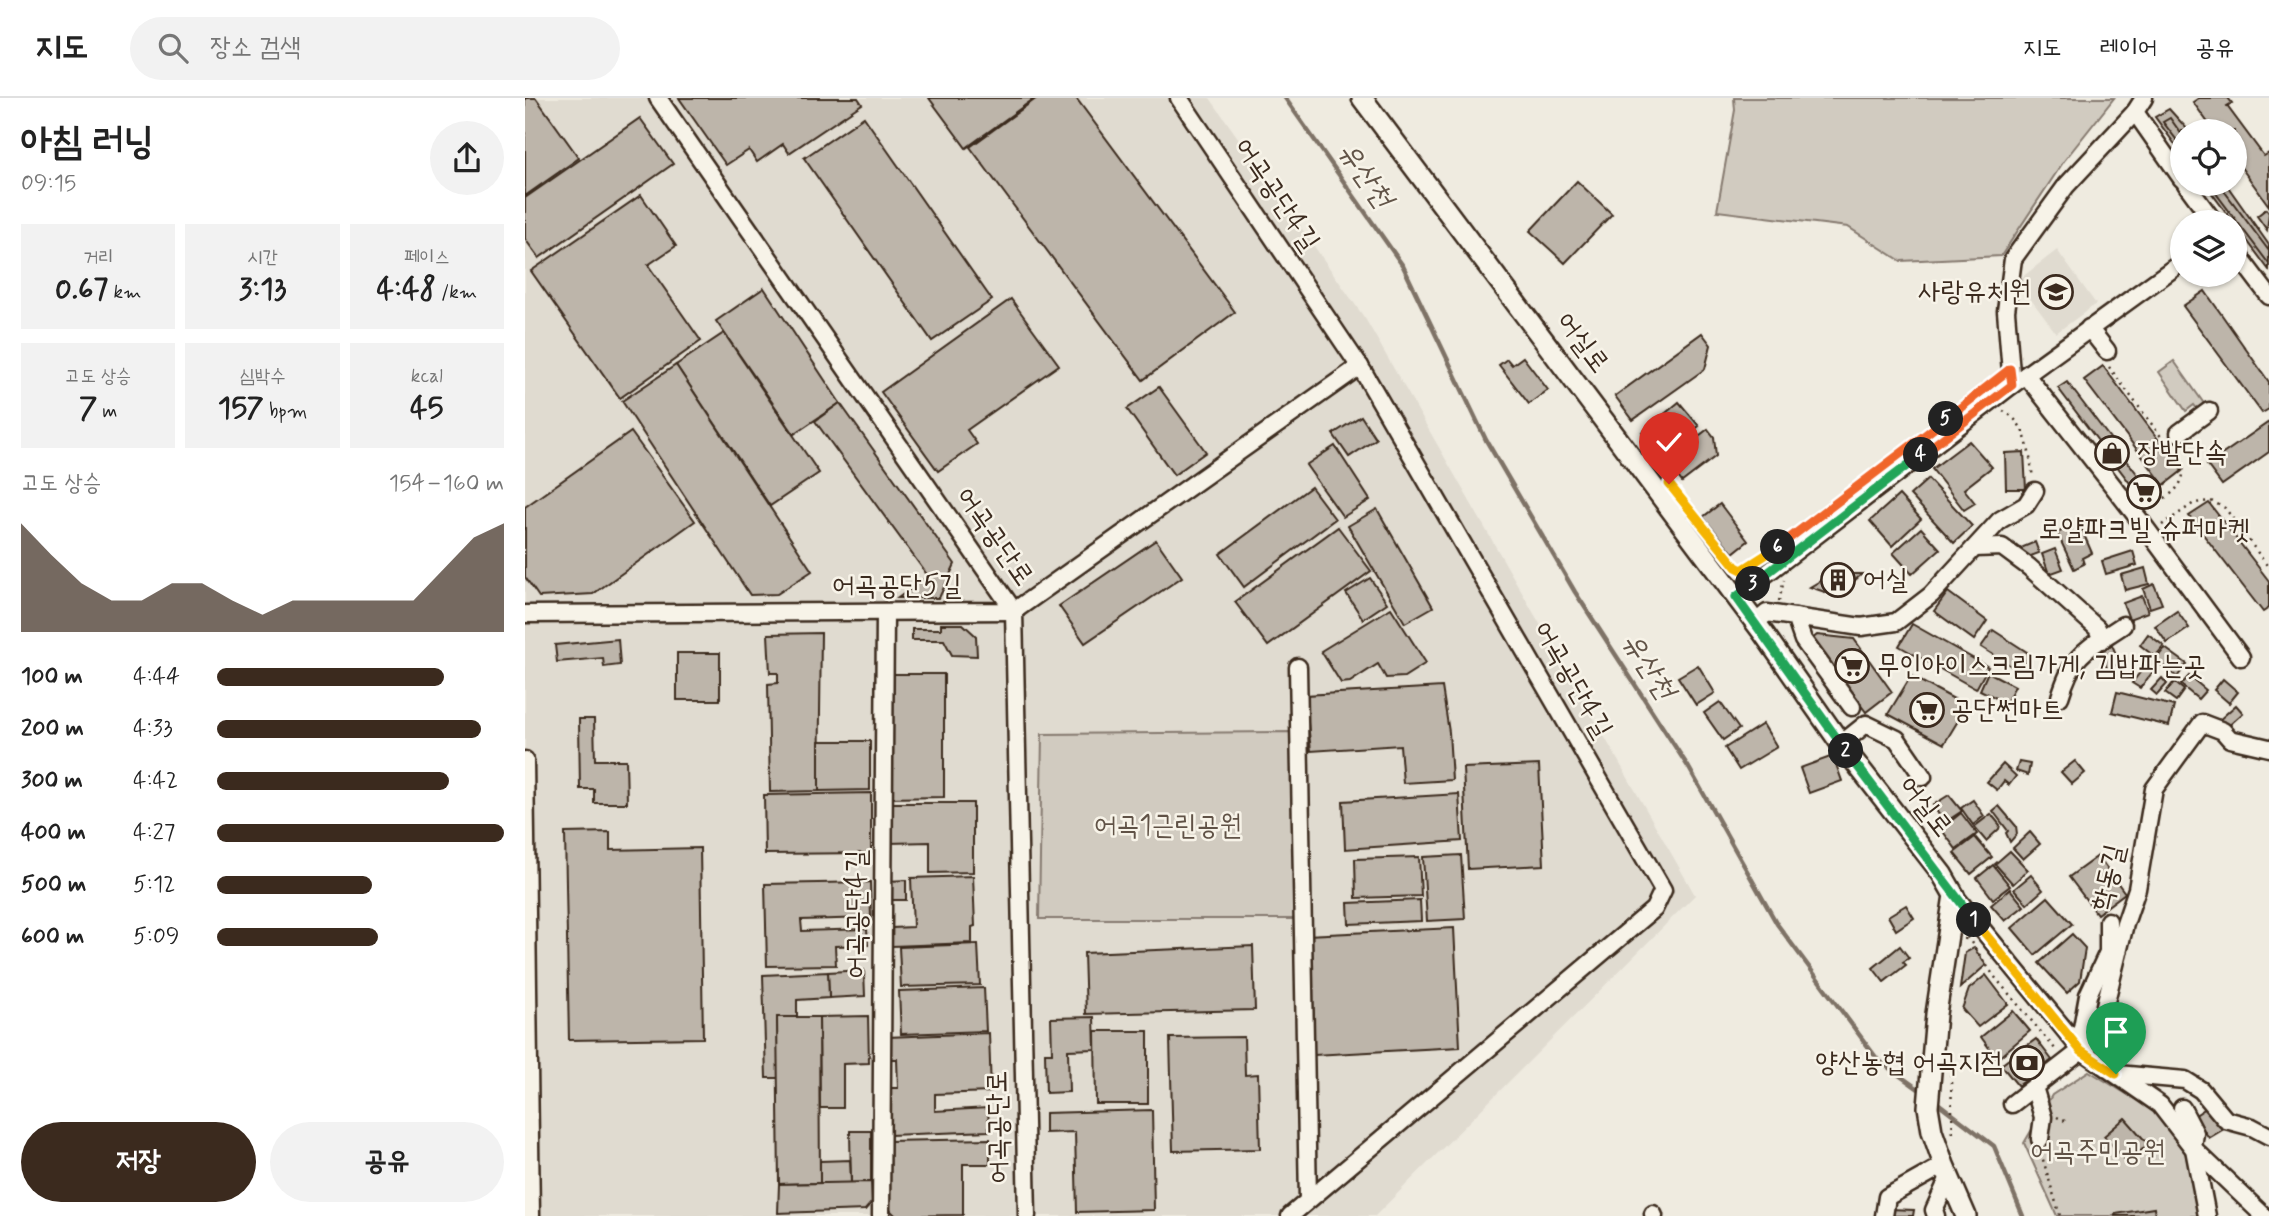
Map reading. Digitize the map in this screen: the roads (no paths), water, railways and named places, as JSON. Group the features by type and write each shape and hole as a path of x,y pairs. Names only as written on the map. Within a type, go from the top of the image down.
{"main road":[{"name":"어실로","path":"1361,98 1736,597 1841,744 1942,874 1954,895"},
{"path":"1954,895 1936,1014 1929,1083 1932,1131 1966,1216"}],"street":[{"name":"어곡공단로","path":"658,98 1014,611 1027,1216"},
{"name":"어곡공단4길","path":"1179,98 1360,366 1663,890 1654,909 1290,1216"},
{"path":"2012,385 2006,311 2013,259 2066,186 2139,105 2170,158"},
{"path":"2247,267 2269,296"},
{"path":"1736,597 2012,385 2170,271"},
{"path":"2089,328 2107,358"},
{"path":"1014,611 1360,366"},
{"path":"2026,375 2142,523 2241,657"},
{"path":"2179,433 2209,411"},
{"path":"1755,623 1766,612 1861,627 1896,622 1931,594 2000,520 2031,498"},
{"path":"1975,548 2002,547 2029,567 2097,628 2102,640"},
{"name":"어곡공단5길","path":"525,614 1014,611"},
{"name":"어곡공단4길","path":"881,1216 885,612"},
{"path":"1795,617 1803,640 1852,707"},
{"path":"2060,696 2069,667 2082,653 2123,625"},
{"path":"1298,667 1308,1200"},
{"name":"학동길","path":"2012,1104 2078,1046 2097,1038 2125,924 2137,889 2154,789 2202,723 2230,738 2269,748"},
{"path":"1841,744 1866,724 1897,740 1923,777"},
{"path":"525,760 531,1216"},
{"path":"1954,895 2078,1046 2160,1105 2193,1148 2264,1216"},
{"path":"2078,1046 2088,995 2108,952 2108,921"},
{"path":"2116,1074 2185,1080 2201,1090 2226,1120 2252,1127 2269,1136"},
{"path":"2034,1087 2043,1117 2040,1139"},
{"path":"2182,1108 2195,1133 2193,1148 2207,1216"},
{"path":"1884,1216 1887,1197 1946,1171"},
{"path":"1936,1216 1934,1210 1946,1171"}],"waterway":[{"name":"유산천","path":"1285,98 1403,266 1486,440 1575,592 1689,768 1777,924 1878,1060 1924,1093"},
{"name":"유산천","path":"1934,1100 1994,1146 2023,1216"}],"place":[{"name":"사랑유치원","path":"2056,292"},
{"name":"장발단속","path":"2112,453"},
{"name":"로얄파크빌 슈퍼마켓","path":"2144,492"},
{"name":"어실","path":"1838,580"},
{"name":"무인아이스크림가게, 김밥파는곳","path":"1852,666"},
{"name":"공단썬마트","path":"1927,710"},
{"name":"양산농협 어곡지점","path":"2027,1063"}],"park label":[{"name":"어곡1근린공원","path":"1168,826"},
{"name":"어곡주민공원","path":"2098,1152"}]}
